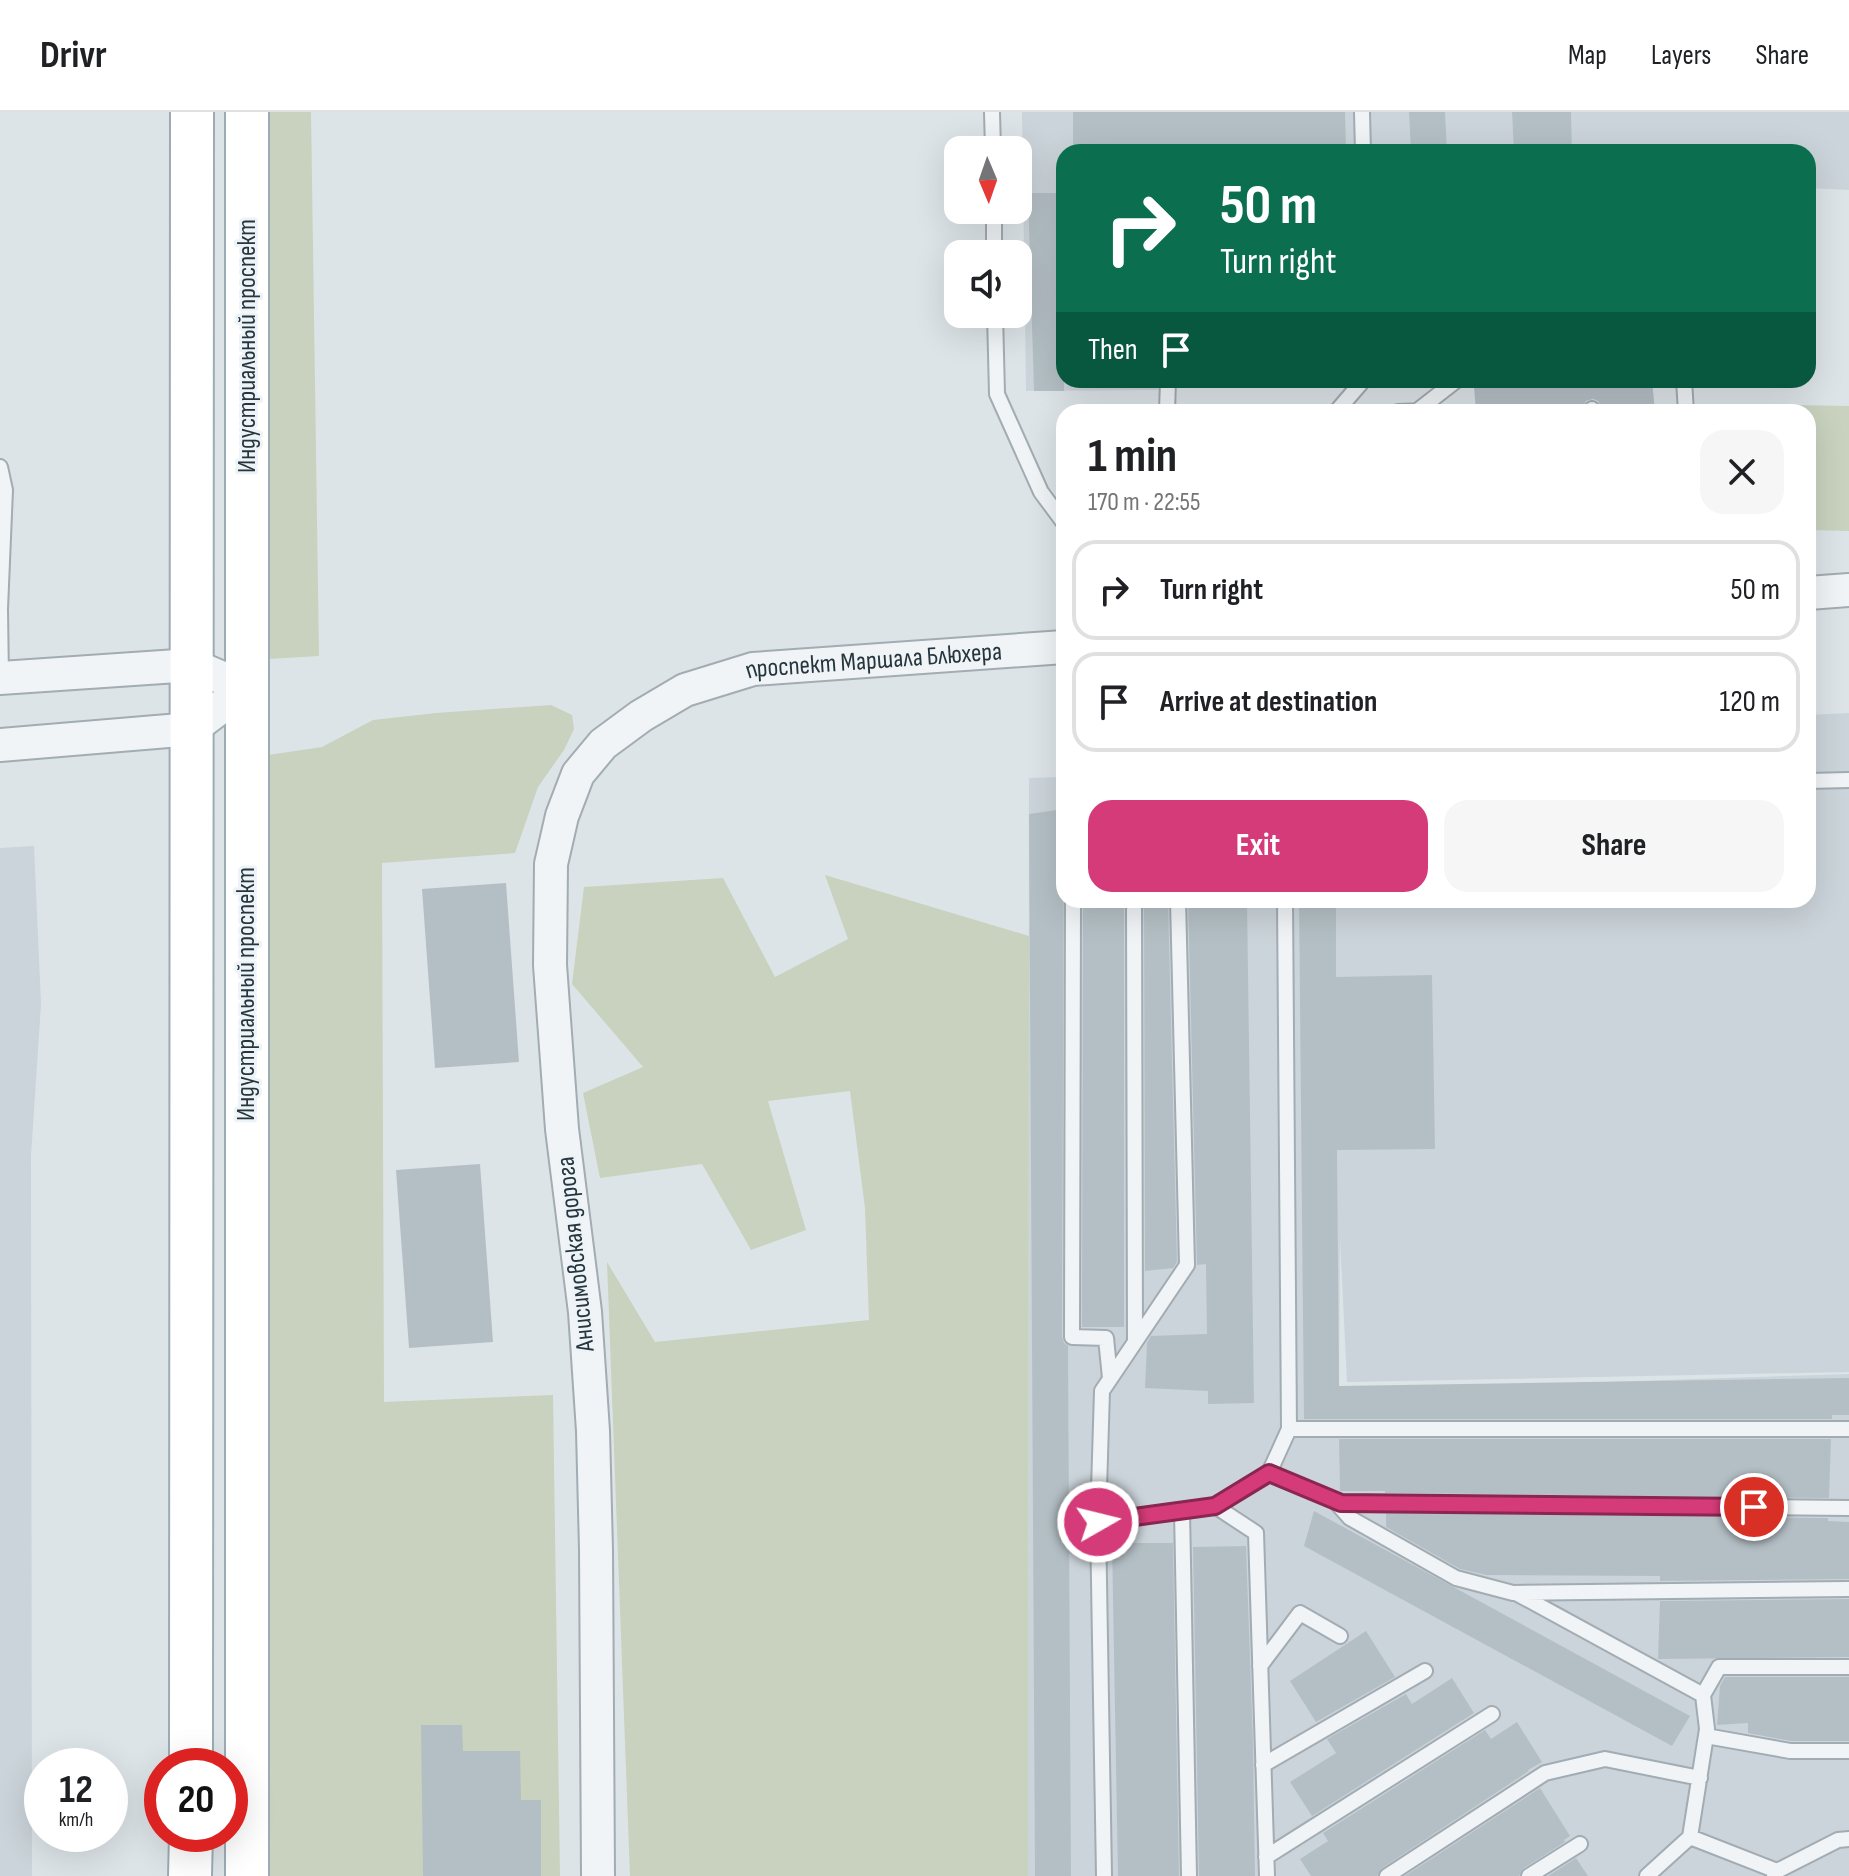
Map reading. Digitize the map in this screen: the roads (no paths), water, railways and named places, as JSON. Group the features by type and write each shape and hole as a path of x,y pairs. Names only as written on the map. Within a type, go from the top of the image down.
{"main road":[{"name":"Индустриальный проспект","path":"191,1748 192,112"},
{"name":"Индустриальный проспект","path":"247,112 247,1876"},
{"path":"190,1876 191,1852"}],"street":[{"path":"1816,592 1849,590"},
{"name":"проспект Маршала Блюхера","path":"685,690 753,669 1056,648"},
{"path":"0,678 192,665 246,688 192,729 0,745"},
{"name":"Анисимовская дорога","path":"598,1876 593,1431 585,1312 562,1129 550,965 551,864 562,816 578,774 603,744 641,716 685,690"}],"lane":[{"path":"992,112 993,136"},
{"path":"1362,112 1363,144"},
{"path":"995,328 997,394 1041,492 1056,512"},
{"path":"1343,404 1357,388"},
{"path":"1430,404 1448,388"},
{"path":"0,467 5,490 0,678"},
{"path":"1816,781 1849,780"},
{"path":"1073,908 1072,1337 1106,1338 1110,1378"},
{"path":"1134,908 1135,1341"},
{"path":"1104,1876 1098,1522 1102,1391 1187,1265 1178,908"},
{"path":"1098,1522 1215,1506 1269,1473 1289,1429 1285,908"},
{"path":"1289,1429 1849,1429"},
{"path":"1269,1473 1341,1503 1849,1508"},
{"path":"1334,1499 1350,1518 1456,1578 1516,1593 1703,1695"},
{"path":"1215,1506 1256,1533 1267,1876"},
{"path":"1182,1511 1189,1876"},
{"path":"1516,1593 1849,1589"},
{"path":"1260,1666 1300,1613 1340,1636"},
{"path":"1647,1876 1690,1837 1707,1729 1703,1695 1719,1667 1849,1667"},
{"path":"1263,1765 1425,1671"},
{"path":"1266,1857 1492,1714"},
{"path":"1706,1736 1790,1751 1849,1751"},
{"path":"1387,1876 1545,1773 1605,1759 1700,1778"},
{"path":"1690,1837 1776,1874 1838,1840 1849,1839"},
{"path":"1529,1876 1580,1844"}]}
